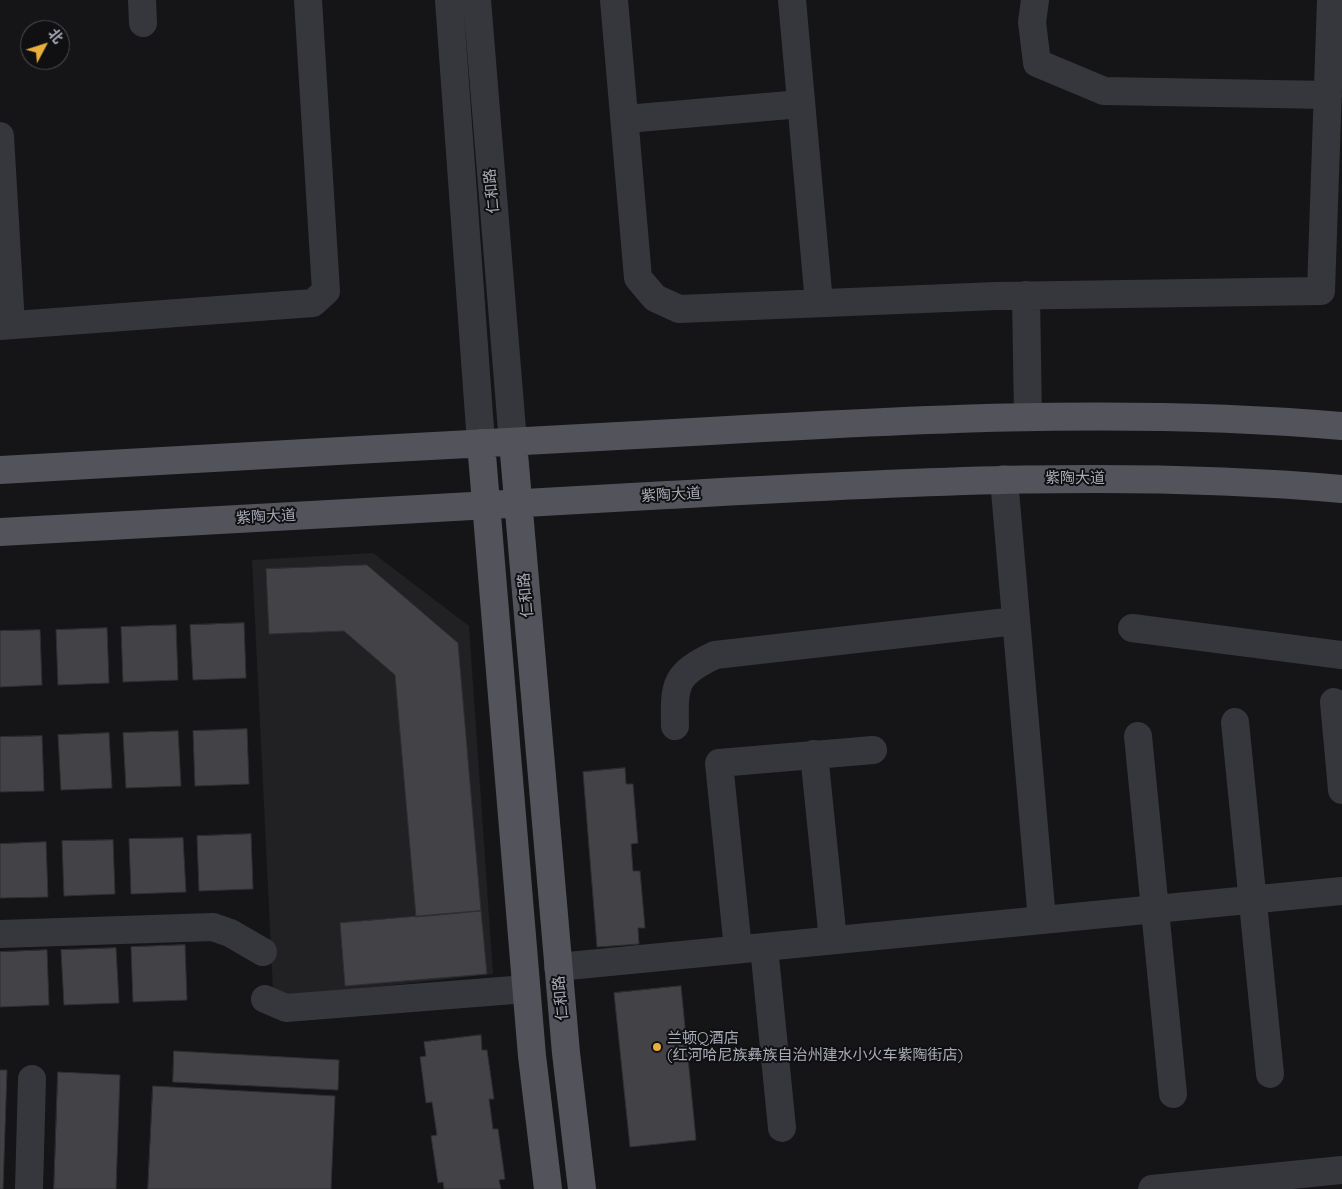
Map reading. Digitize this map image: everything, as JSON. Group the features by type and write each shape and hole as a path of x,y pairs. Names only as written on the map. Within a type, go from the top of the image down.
{"main road":[{"path":"0,470 802,426 1028,417 1217,418 1342,426"},
{"name":"仁和路","path":"514,442 558,967 582,1189"},
{"name":"仁和路","path":"481,443 526,989 548,1189"},
{"name":"紫陶大道","path":"0,532 795,488 1004,479 1167,479 1342,489"}],"street":[{"path":"0,136 5,326 313,304 326,291 308,0"},
{"name":"仁和路","path":"449,0 481,443"},
{"name":"仁和路","path":"476,0 514,442"},
{"path":"614,0 626,119 638,278 655,298 679,309 1026,295 1321,291 1331,0"},
{"path":"792,0 819,303"},
{"path":"1035,0 1032,22 1037,63 1104,90 1328,95"},
{"path":"626,119 801,104"},
{"path":"1026,295 1028,417"},
{"path":"1004,479 1042,920"},
{"path":"675,726 674,693 677,684 695,664 715,655 1016,621"},
{"path":"1132,628 1342,655"},
{"path":"1334,702 1342,790"},
{"path":"1235,722 1270,1074"},
{"path":"1138,736 1173,1094"},
{"path":"782,1128 719,763 872,750"},
{"path":"814,754 833,940"},
{"path":"558,967 1342,891"},
{"path":"0,934 213,927 230,933 263,952"},
{"path":"265,999 286,1008 526,989"},
{"path":"28,1189 32,1079"},
{"path":"1152,1189 1342,1170"}],"shaded area":[{"path":"373,553 469,626 493,974 284,997 273,990 252,560"}],"building":[{"path":"367,565 458,643 481,911 416,917 395,675 344,631 269,634 266,569"},
{"path":"244,623 246,678 193,680 190,625"},
{"path":"176,625 178,680 123,682 121,627"},
{"path":"107,628 109,683 58,685 56,630"},
{"path":"40,630 42,685 0,687 0,631"},
{"path":"247,729 249,784 195,786 193,731"},
{"path":"178,731 181,786 126,788 123,733"},
{"path":"109,733 112,788 61,790 58,735"},
{"path":"42,736 44,791 0,792 0,737"},
{"path":"625,768 626,784 633,784 638,843 631,844 633,871 640,871 645,928 638,928 639,944 597,947 583,772"},
{"path":"251,834 253,889 199,891 197,836"},
{"path":"183,838 186,892 131,894 129,839"},
{"path":"113,840 115,894 64,896 62,841"},
{"path":"46,842 48,897 0,898 0,844"},
{"path":"481,911 487,974 345,986 340,923"},
{"path":"185,945 187,1000 133,1002 131,947"},
{"path":"116,948 119,1003 64,1005 61,950"},
{"path":"47,950 49,1005 0,1007 0,952"},
{"path":"681,986 696,1140 630,1147 614,993"},
{"path":"481,1035 482,1050 487,1050 494,1099 489,1099 493,1129 498,1129 505,1179 499,1180 501,1189 444,1189 443,1182 438,1183 431,1136 437,1135 432,1102 426,1103 420,1057 426,1056 424,1042"},
{"path":"174,1051 339,1060 338,1090 173,1082"},
{"path":"0,1070 7,1070 3,1189 0,1189"},
{"path":"58,1072 120,1075 116,1189 54,1189"},
{"path":"153,1086 335,1096 331,1189 148,1189"}],"place":[{"name":"兰顿Q酒店 (红河哈尼族彝族自治州建水小火车紫陶街店)","path":"657,1047"}]}
